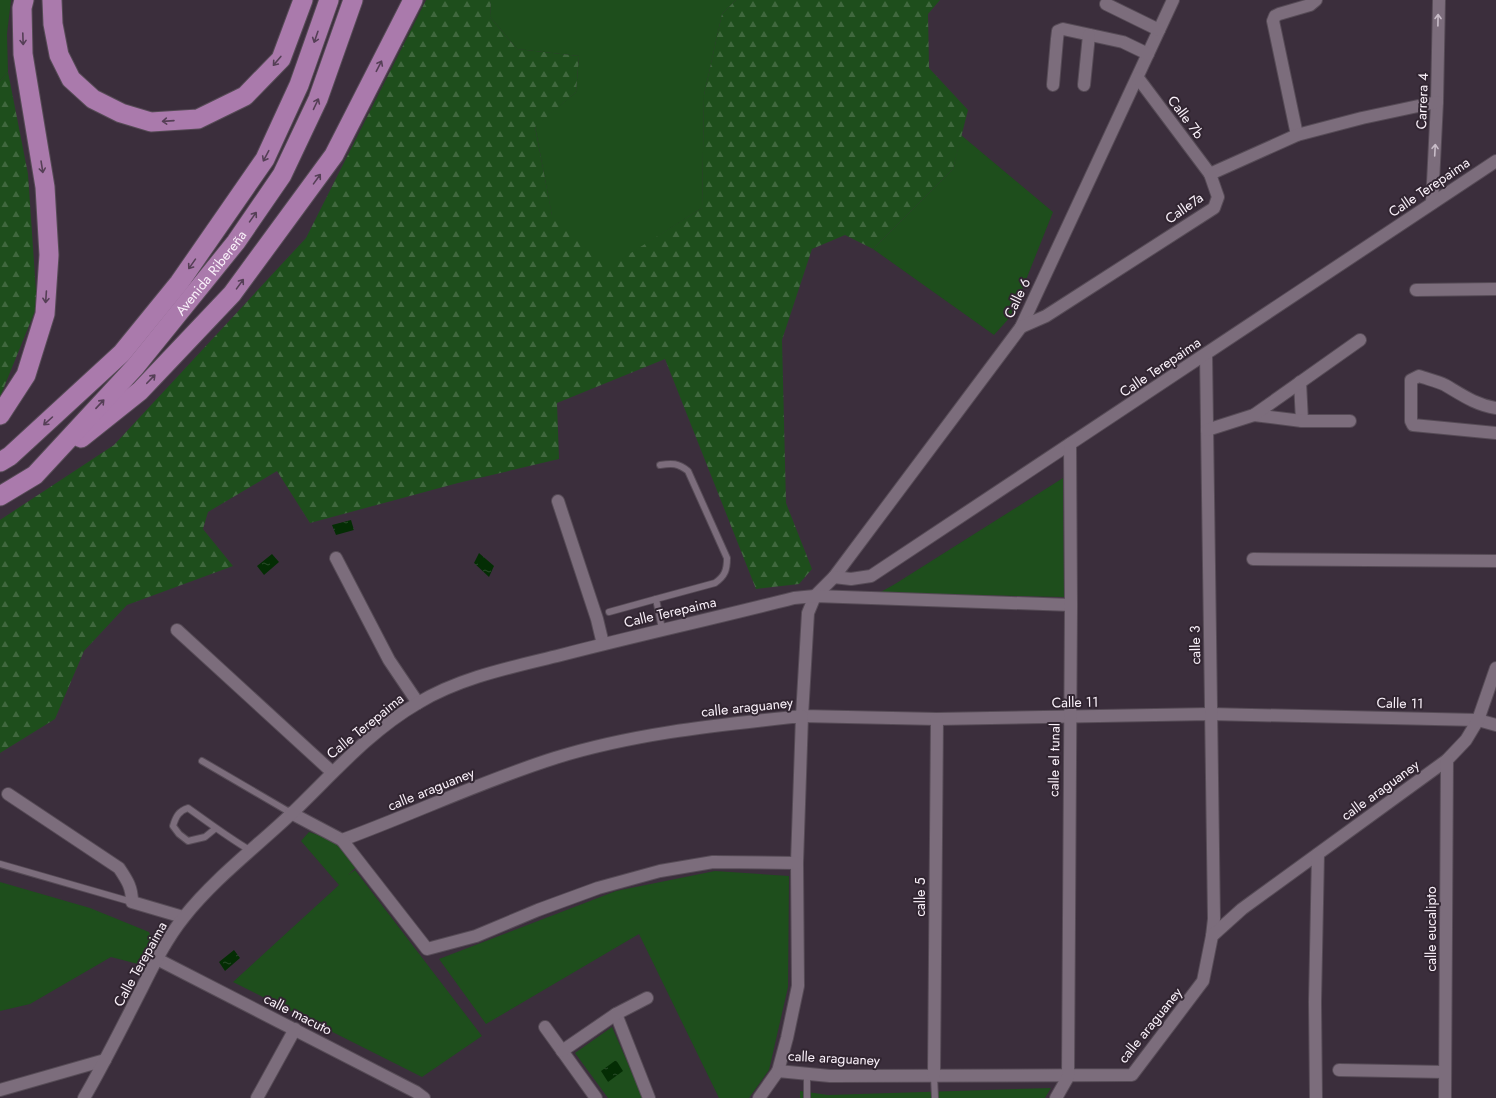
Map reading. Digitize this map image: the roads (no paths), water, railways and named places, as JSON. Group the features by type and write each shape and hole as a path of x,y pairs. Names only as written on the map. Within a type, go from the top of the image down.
{"main road":[{"path":"0,415 26,375 45,314 49,255 45,187 23,54 22,8 24,0"},
{"path":"52,0 53,24 59,55 71,78 93,99 121,113 151,122 198,119 245,96 281,59 303,0"},
{"name":"Avenida Ribereña","path":"0,462 10,456 122,353 179,283 265,159 299,85 329,0"},
{"name":"Avenida Ribereña","path":"0,496 35,475 135,367 236,242 282,175 318,99 353,0"},
{"path":"35,475 140,391 232,294 334,155 413,0"}],"street":[{"name":"Calle 6","path":"834,577 1021,327 1173,0"},
{"path":"1297,135 1273,21 1274,16 1310,5 1316,0"},
{"name":"Carrera 4","path":"1432,203 1437,102 1438,0"},
{"path":"1106,4 1159,30"},
{"path":"1054,86 1058,31 1063,29 1123,42 1148,54"},
{"path":"1084,85 1089,35"},
{"name":"Calle 7b","path":"1138,78 1210,174"},
{"name":"Calle7a","path":"1021,327 1046,316 1214,208 1218,197 1210,174 1297,135 1362,118 1437,102"},
{"name":"Calle Terepaima","path":"834,577 851,579 871,576 1496,161"},
{"path":"1416,290 1496,289"},
{"path":"1207,430 1254,415 1360,340"},
{"name":"calle 3","path":"1206,354 1214,919 1212,936"},
{"path":"1496,408 1486,407 1464,397 1438,382 1419,376 1411,380 1411,421 1413,425 1496,433"},
{"path":"1300,382 1302,421"},
{"path":"1254,415 1302,421 1350,421"},
{"name":"calle el tunal","path":"1068,1076 1071,605 1070,444"},
{"path":"558,502 597,619 603,644"},
{"path":"336,558 389,660 418,703"},
{"path":"1253,559 1496,561"},
{"path":"802,716 808,613 815,596 834,577"},
{"name":"Calle Terepaima","path":"84,1098 157,959 184,917 217,882 291,813 332,772 385,726 418,703 452,686 498,671 662,629 794,598 815,596 1071,605"},
{"path":"178,630 332,772"},
{"name":"calle araguaney","path":"342,840 444,799 555,758 637,737 696,727 802,716 798,863 798,986 787,1038 778,1071 830,1076 1132,1075 1203,981 1212,936 1242,909 1446,760 1466,740 1478,720 1496,668"},
{"name":"Calle 11","path":"802,716 937,719 1070,718 1210,714 1478,720 1496,725"},
{"name":"calle 5","path":"934,1076 937,719"},
{"name":"calle eucalipto","path":"1445,1098 1446,760"},
{"path":"8,794 119,868 128,881 132,891 132,902 184,917"},
{"path":"291,813 342,840 427,949 476,936 538,910 598,888 660,871 713,862 798,863"},
{"path":"1316,1098 1315,1002 1318,854"},
{"name":"calle macuto","path":"157,959 296,1029 416,1092 424,1098"},
{"path":"562,1051 616,1014 647,998"},
{"path":"616,1014 649,1098"},
{"path":"545,1027 596,1098"},
{"path":"257,1098 296,1029"},
{"path":"0,1090 105,1060"},
{"path":"1339,1070 1445,1072"},
{"path":"759,1098 778,1071"},
{"path":"1056,1098 1068,1076"}],"lane":[{"path":"609,612 715,583 723,577 727,569 727,558 688,471 681,466 671,463 660,465"},
{"path":"656,599 662,629"},
{"path":"202,761 291,813"},
{"path":"216,828 205,837 188,841 179,834 174,826 176,818 181,810 188,808 251,851"},
{"path":"0,864 132,902"},
{"path":"806,1074 807,1098"},
{"path":"934,1076 935,1098"}],"water":[{"path":"351,520 354,530 336,535 332,525"},
{"path":"479,553 494,566 489,577 474,563"},
{"path":"272,554 279,562 264,575 257,566"},
{"path":"234,950 240,958 225,971 219,962"},
{"path":"616,1060 623,1071 608,1082 601,1071"}]}
